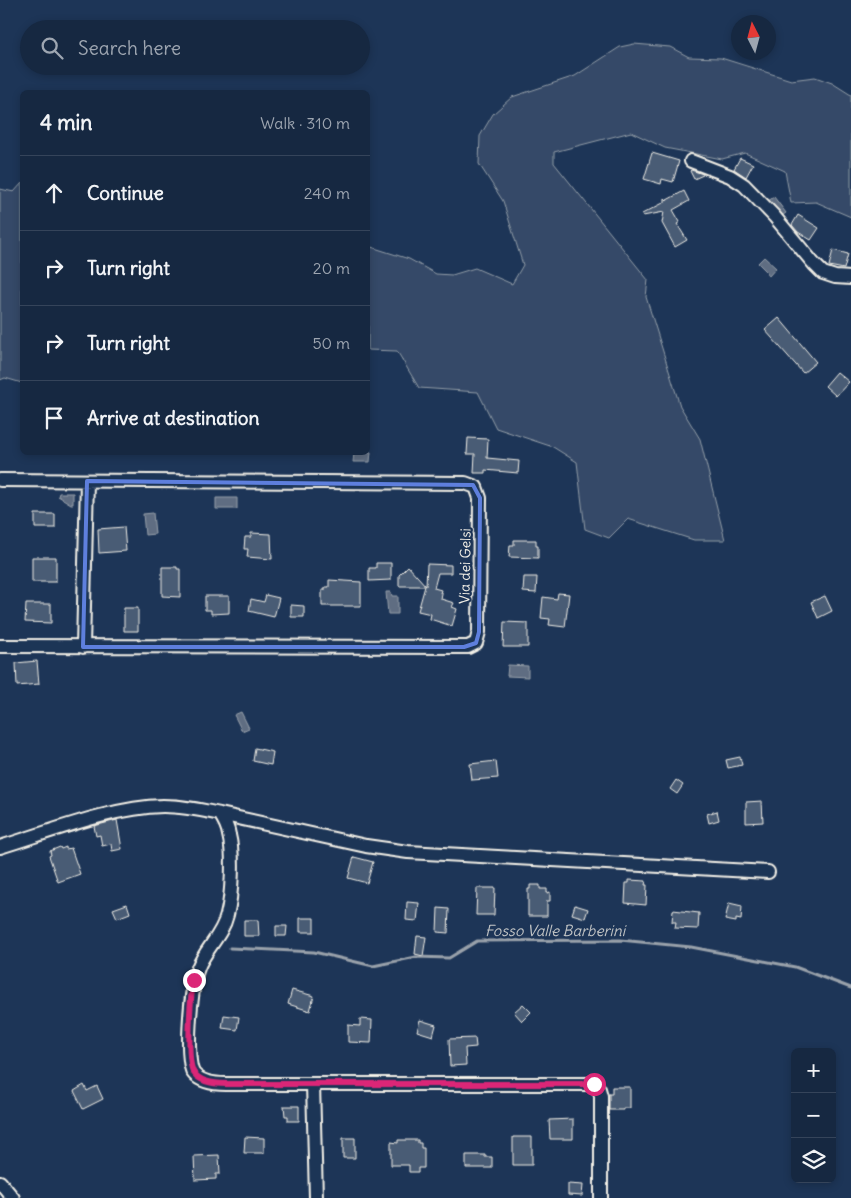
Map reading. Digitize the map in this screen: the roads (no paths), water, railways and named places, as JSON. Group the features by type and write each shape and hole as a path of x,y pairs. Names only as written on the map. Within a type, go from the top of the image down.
{"street":[{"path":"691,161 730,176 747,187 823,273 835,277 851,278"},
{"name":"Via dei Gelsi","path":"0,480 469,483 476,487 480,498 479,632 476,643 464,647 0,646"},
{"path":"83,647 87,481"},
{"path":"0,847 103,816 133,809 174,806 220,814 356,844 408,852 768,872"},
{"path":"220,814 230,839 231,876 228,908 221,932 200,962 194,980 190,1025 191,1068 198,1077 213,1083 594,1084 599,1089 602,1101 601,1198"},
{"path":"313,1084 316,1198"},
{"path":"0,1182 13,1198"}],"waterway":[{"name":"Fosso Valle Barberini","path":"230,948 314,952 373,966 416,957 449,958 477,941 620,940 691,947 795,967 851,988"}]}
